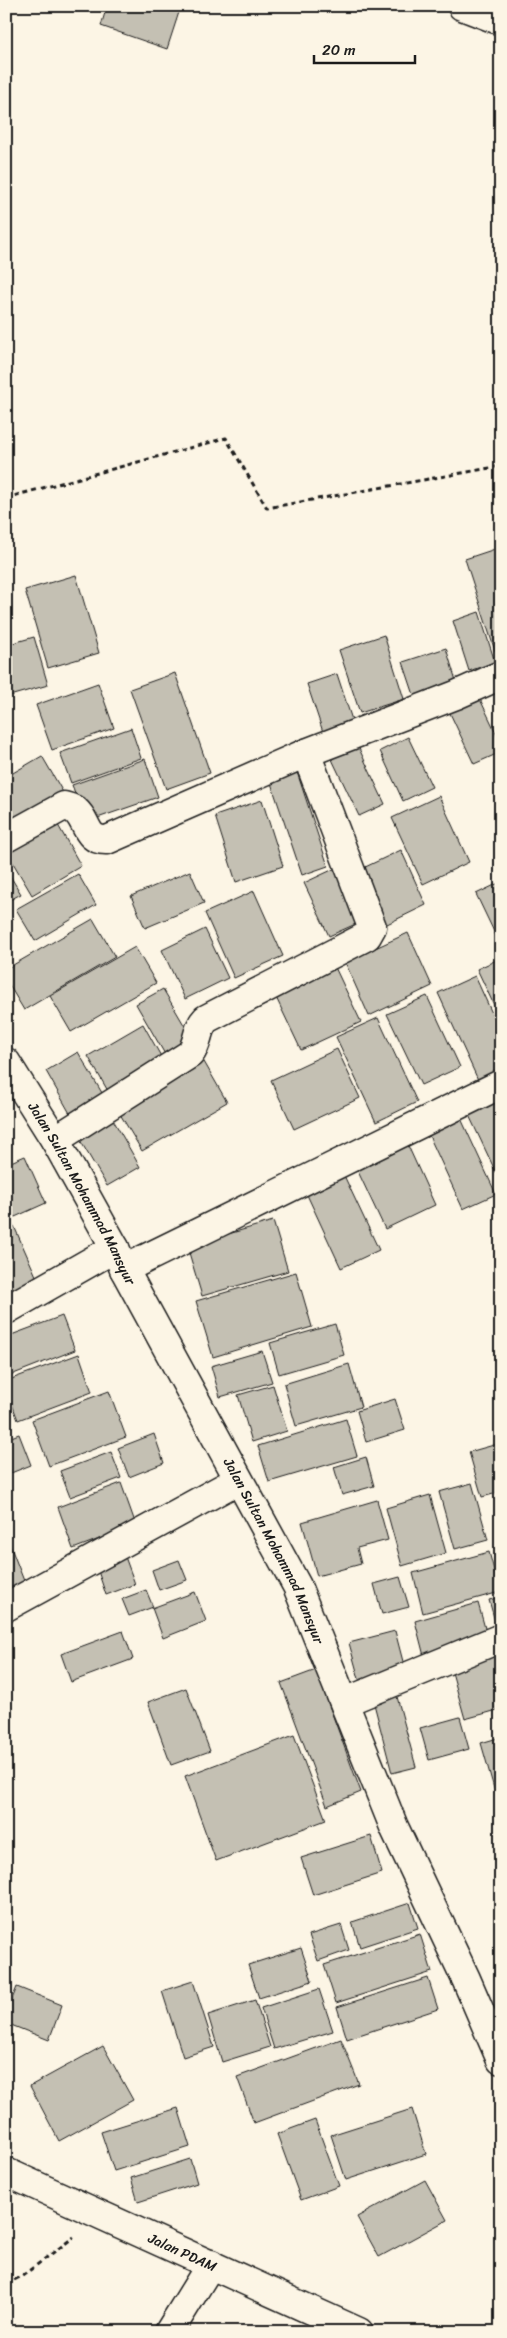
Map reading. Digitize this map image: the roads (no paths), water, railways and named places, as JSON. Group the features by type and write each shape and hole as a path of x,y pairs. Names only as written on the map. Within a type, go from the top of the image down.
{"street":[{"path":"462,6 501,21"},
{"path":"6,838 64,806 76,810 91,835 99,840 107,840 306,752 456,695 501,674"},
{"path":"55,1140 190,1054 195,1048 200,1026 206,1019 367,936 371,931 372,926 306,752"},
{"name":"Jalan Sultan Mohammad Mansyur","path":"6,1062 55,1140 297,1586 394,1827 466,1979 501,2060"},
{"path":"6,1310 501,1084"},
{"path":"6,1607 238,1480"},
{"path":"342,1696 501,1638"},
{"name":"Jalan PDAM","path":"6,2172 359,2332"},
{"path":"169,2332 211,2264"}]}
